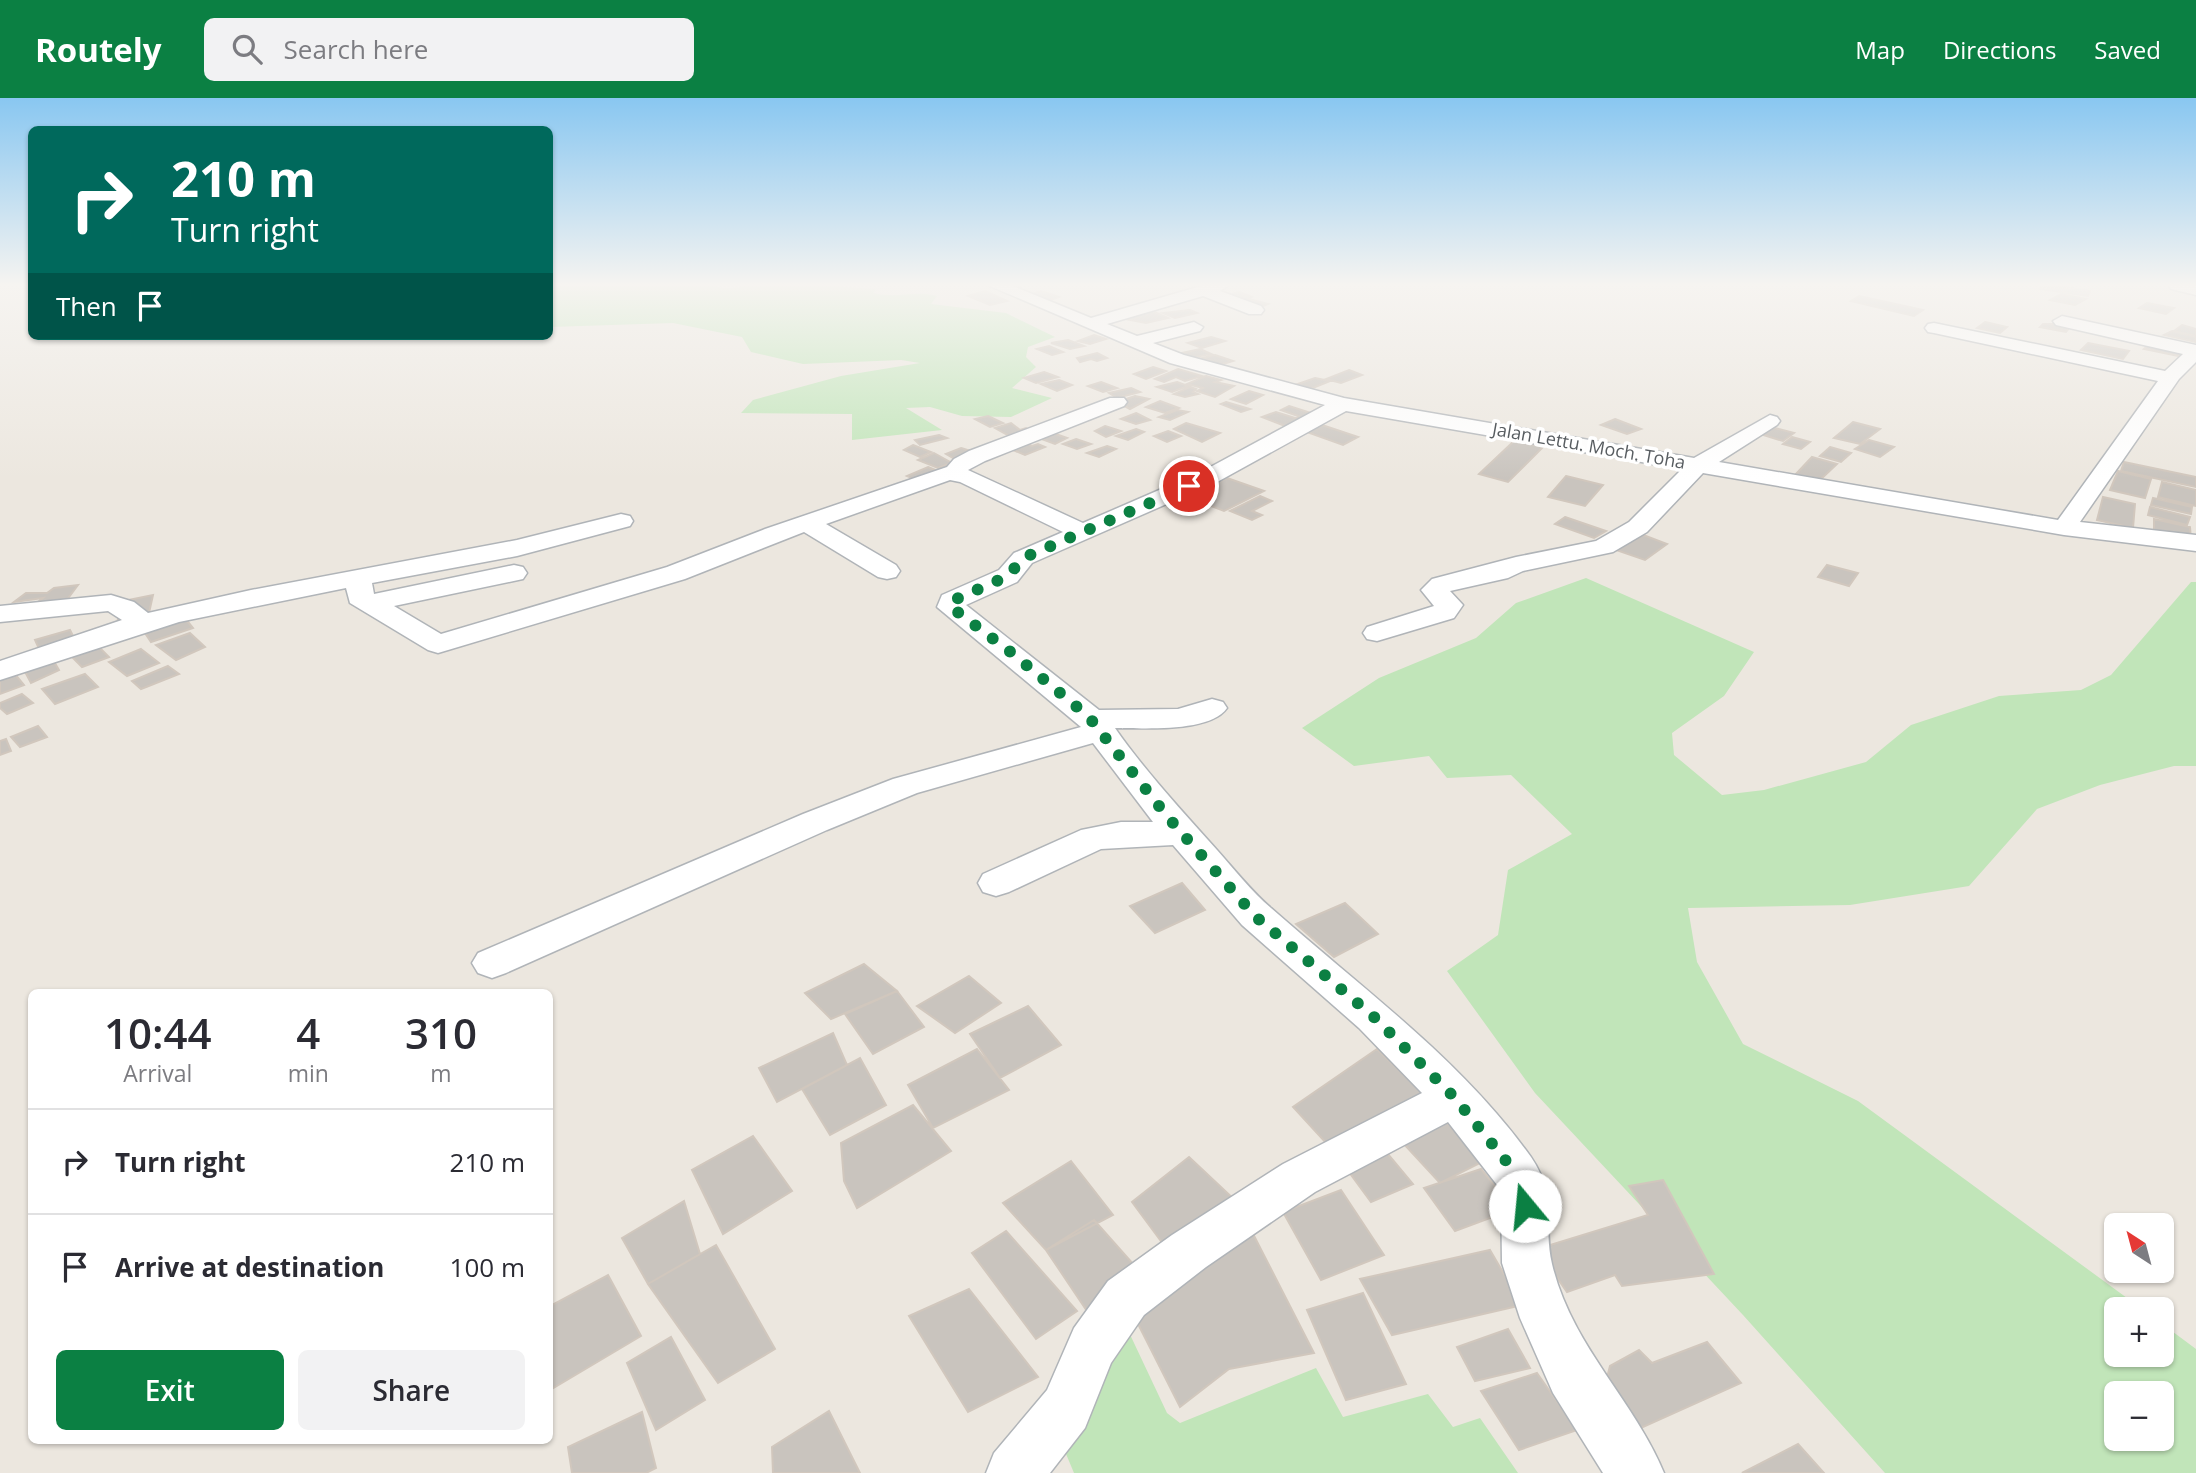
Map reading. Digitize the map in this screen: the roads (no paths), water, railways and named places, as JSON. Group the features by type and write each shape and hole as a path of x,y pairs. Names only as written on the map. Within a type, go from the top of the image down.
{"street":[{"name":"Jalan Lettu. Moch. Toha","path":"1156,350 1203,368 1343,404 2064,528 2196,543"},
{"path":"2039,350 2170,378"},
{"path":"2064,528 2170,378 2196,351"},
{"path":"358,577 360,597 434,644 443,643 676,573 939,475 954,472 977,456 1118,402"},
{"path":"1343,404 1211,476 1023,558 1008,576 961,596 952,601 951,607 1012,653 1096,725 1181,833 1255,916 1374,1017 1454,1097 1515,1172 1524,1190 1527,1263 1546,1318 1572,1374 1636,1473"},
{"path":"1377,633 1444,612 1449,605 1434,590 1441,585 1499,572 1516,565 1604,547 1638,527 1698,465 1770,421"},
{"path":"954,472 1083,532"},
{"path":"0,671 143,622 358,577 498,554 621,521"},
{"path":"807,523 887,571"},
{"path":"370,603 514,573"},
{"path":"0,614 111,603 124,608 143,622"},
{"path":"492,962 815,822 905,786 1096,725 1180,718 1212,708"},
{"path":"996,883 1093,838 1121,834 1181,833"},
{"path":"1014,1473 1066,1409 1092,1346 1126,1298 1189,1251 1299,1178 1454,1097"}]}
